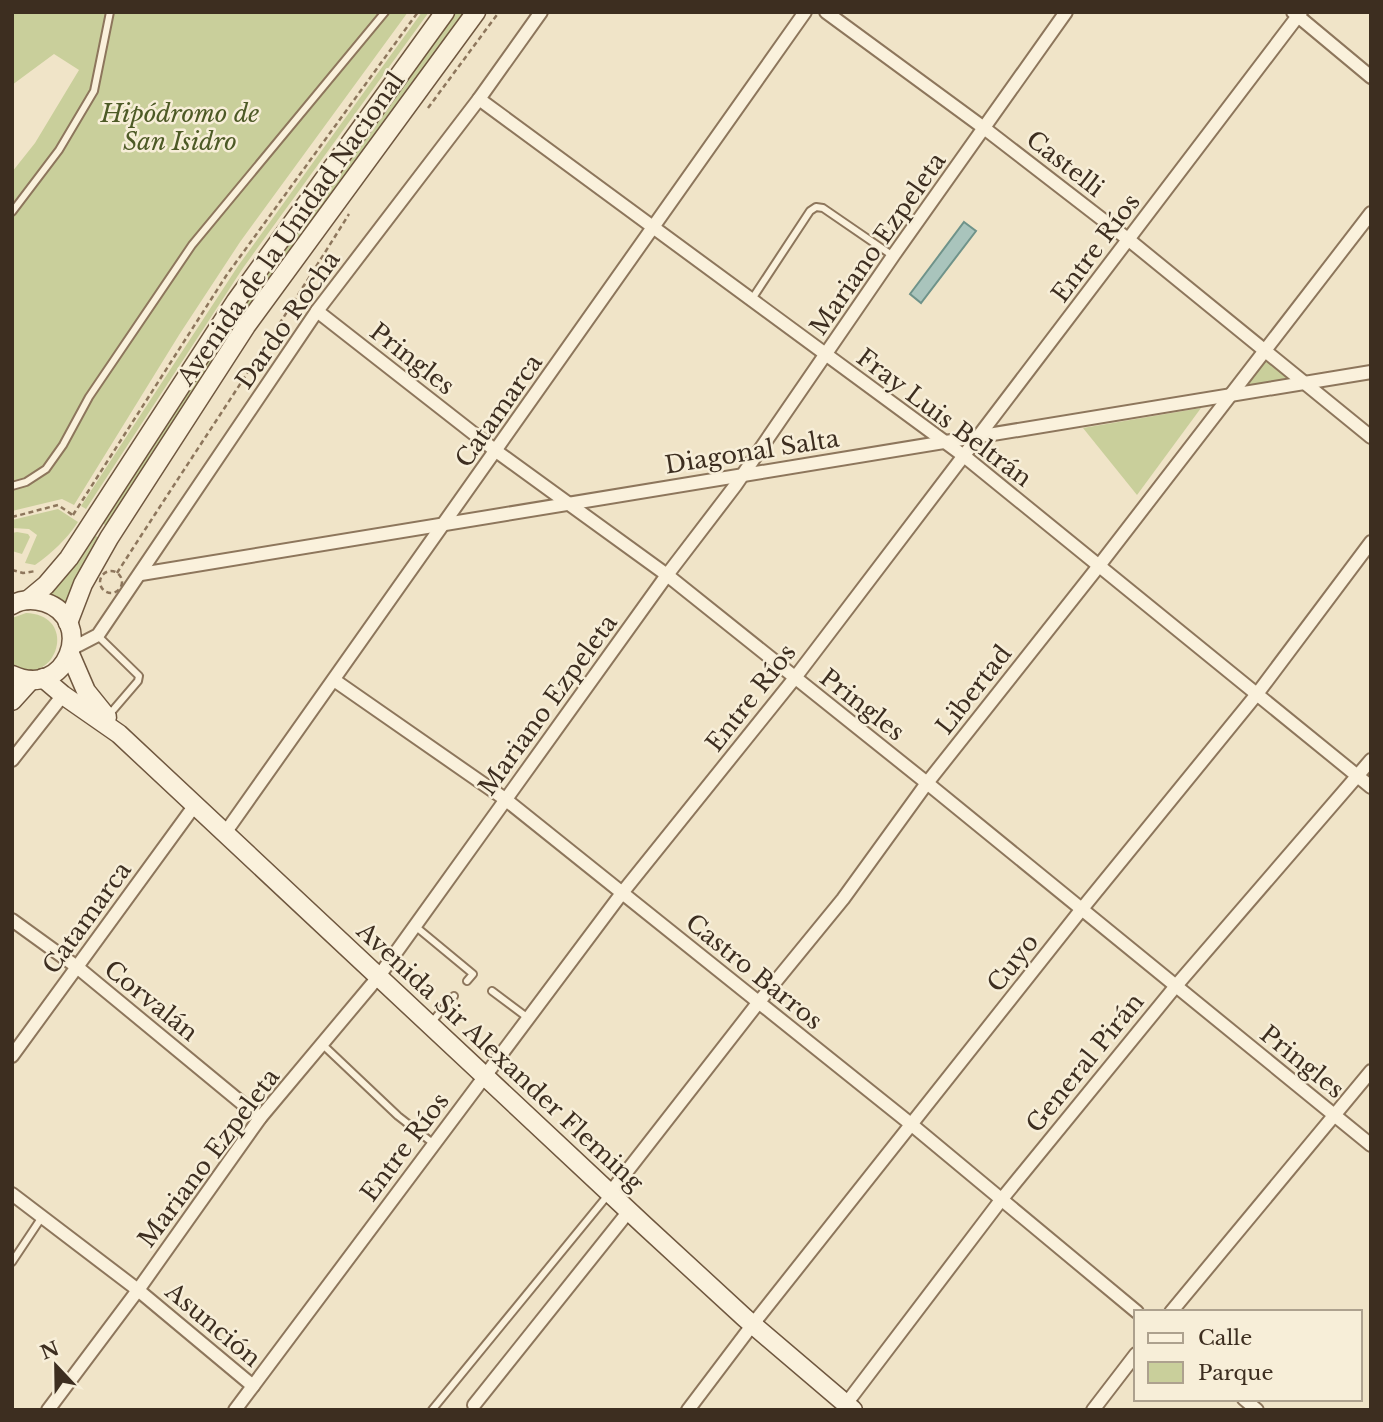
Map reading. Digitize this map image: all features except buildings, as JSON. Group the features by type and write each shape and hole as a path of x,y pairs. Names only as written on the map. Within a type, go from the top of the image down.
{"main road":[{"name":"Avenida de la Unidad Nacional","path":"18,601 46,585 91,526 236,301 445,12"},
{"name":"Avenida de la Unidad Nacional","path":"68,622 83,584 109,538 246,326 476,12"},
{"path":"18,601 49,604 68,622"},
{"name":"Avenida Sir Alexander Fleming","path":"68,622 72,640 70,652 86,691 119,734"},
{"path":"12,701 37,679 55,672 66,663 70,652"},
{"path":"12,675 37,679"},
{"name":"Avenida Sir Alexander Fleming","path":"37,679 119,734 629,1211 849,1407"}],"street":[{"name":"Dardo Rocha","path":"70,652 98,635 317,311 479,99 541,12"},
{"name":"Catamarca","path":"225,833 805,12"},
{"name":"Castelli","path":"826,12 984,128 1129,240 1371,437"},
{"name":"Mariano Ezpeleta","path":"48,1410 138,1290 260,1118 379,976 667,575 743,475 893,256 1066,12"},
{"path":"1298,13 1371,77"},
{"name":"Entre Ríos","path":"235,1410 622,893 794,679 1129,240 1298,13"},
{"name":"Fray Luis Beltrán","path":"479,99 964,456 1371,787"},
{"name":"Libertad","path":"610,1193 758,1003 843,900 927,783 1098,567 1371,213"},
{"name":"Pringles","path":"317,311 566,504 667,575 1371,1145"},
{"name":"Diagonal Salta","path":"141,574 1371,372"},
{"name":"Cuyo","path":"688,1410 1081,910 1257,694 1371,542"},
{"name":"Castro Barros","path":"334,680 505,799 912,1125 1135,1310"},
{"path":"12,760 63,695"},
{"name":"General Pirán","path":"849,1407 1001,1199 1175,987 1371,760"},
{"name":"Catamarca","path":"12,1056 195,805"},
{"name":"Corvalán","path":"12,919 77,967 260,1118"},
{"path":"1173,1310 1371,1072"},
{"name":"Asunción","path":"12,1194 138,1290 253,1386"},
{"path":"474,1405 629,1211"},
{"path":"1093,1410 1134,1357"}],"lane":[{"path":"12,212 59,150 94,91 110,12"},
{"path":"12,486 26,482 46,469 63,445 89,397 192,245 385,12"},
{"path":"752,299 810,211 816,207 823,208 893,256"},
{"path":"98,635 139,676 138,681 107,717"},
{"path":"415,926 476,977 467,981"},
{"path":"492,991 528,1018"},
{"path":"430,1024 454,996"},
{"path":"322,1044 398,1116 434,1144"},
{"path":"432,1410 610,1193"},
{"path":"12,1262 43,1217"}],"path":[{"path":"73,515 226,276 418,12"},
{"path":"427,108 499,12"},
{"path":"117,573 349,215"},
{"path":"12,517 58,505 91,526"},
{"path":"110,571 117,573 122,578 121,588 113,593 106,592 100,584 101,577 110,571"}],"green space":[{"name":"Hipódromo de San Isidro","path":"12,12 408,12 240,242 74,505 62,499 12,511 12,172 35,143 79,70 54,54 12,85"},
{"path":"422,12 429,12 243,268 86,509 81,506 238,266"},
{"path":"453,12 467,12 111,529 102,523 229,325"},
{"path":"1265,351 1305,383 1229,395"},
{"path":"1201,408 1137,495 1083,428"},
{"path":"58,509 78,522 53,551 35,565 25,563 37,535 29,529 12,528 12,520"},
{"path":"12,533 30,537 22,554 12,551"},
{"path":"94,535 102,540 69,611 43,594 70,572"},
{"path":"26,613 43,617 53,626 57,637 56,650 50,660 40,668 27,670 12,665 12,618"}],"water":[{"path":"964,222 976,231 921,303 910,294"}]}
